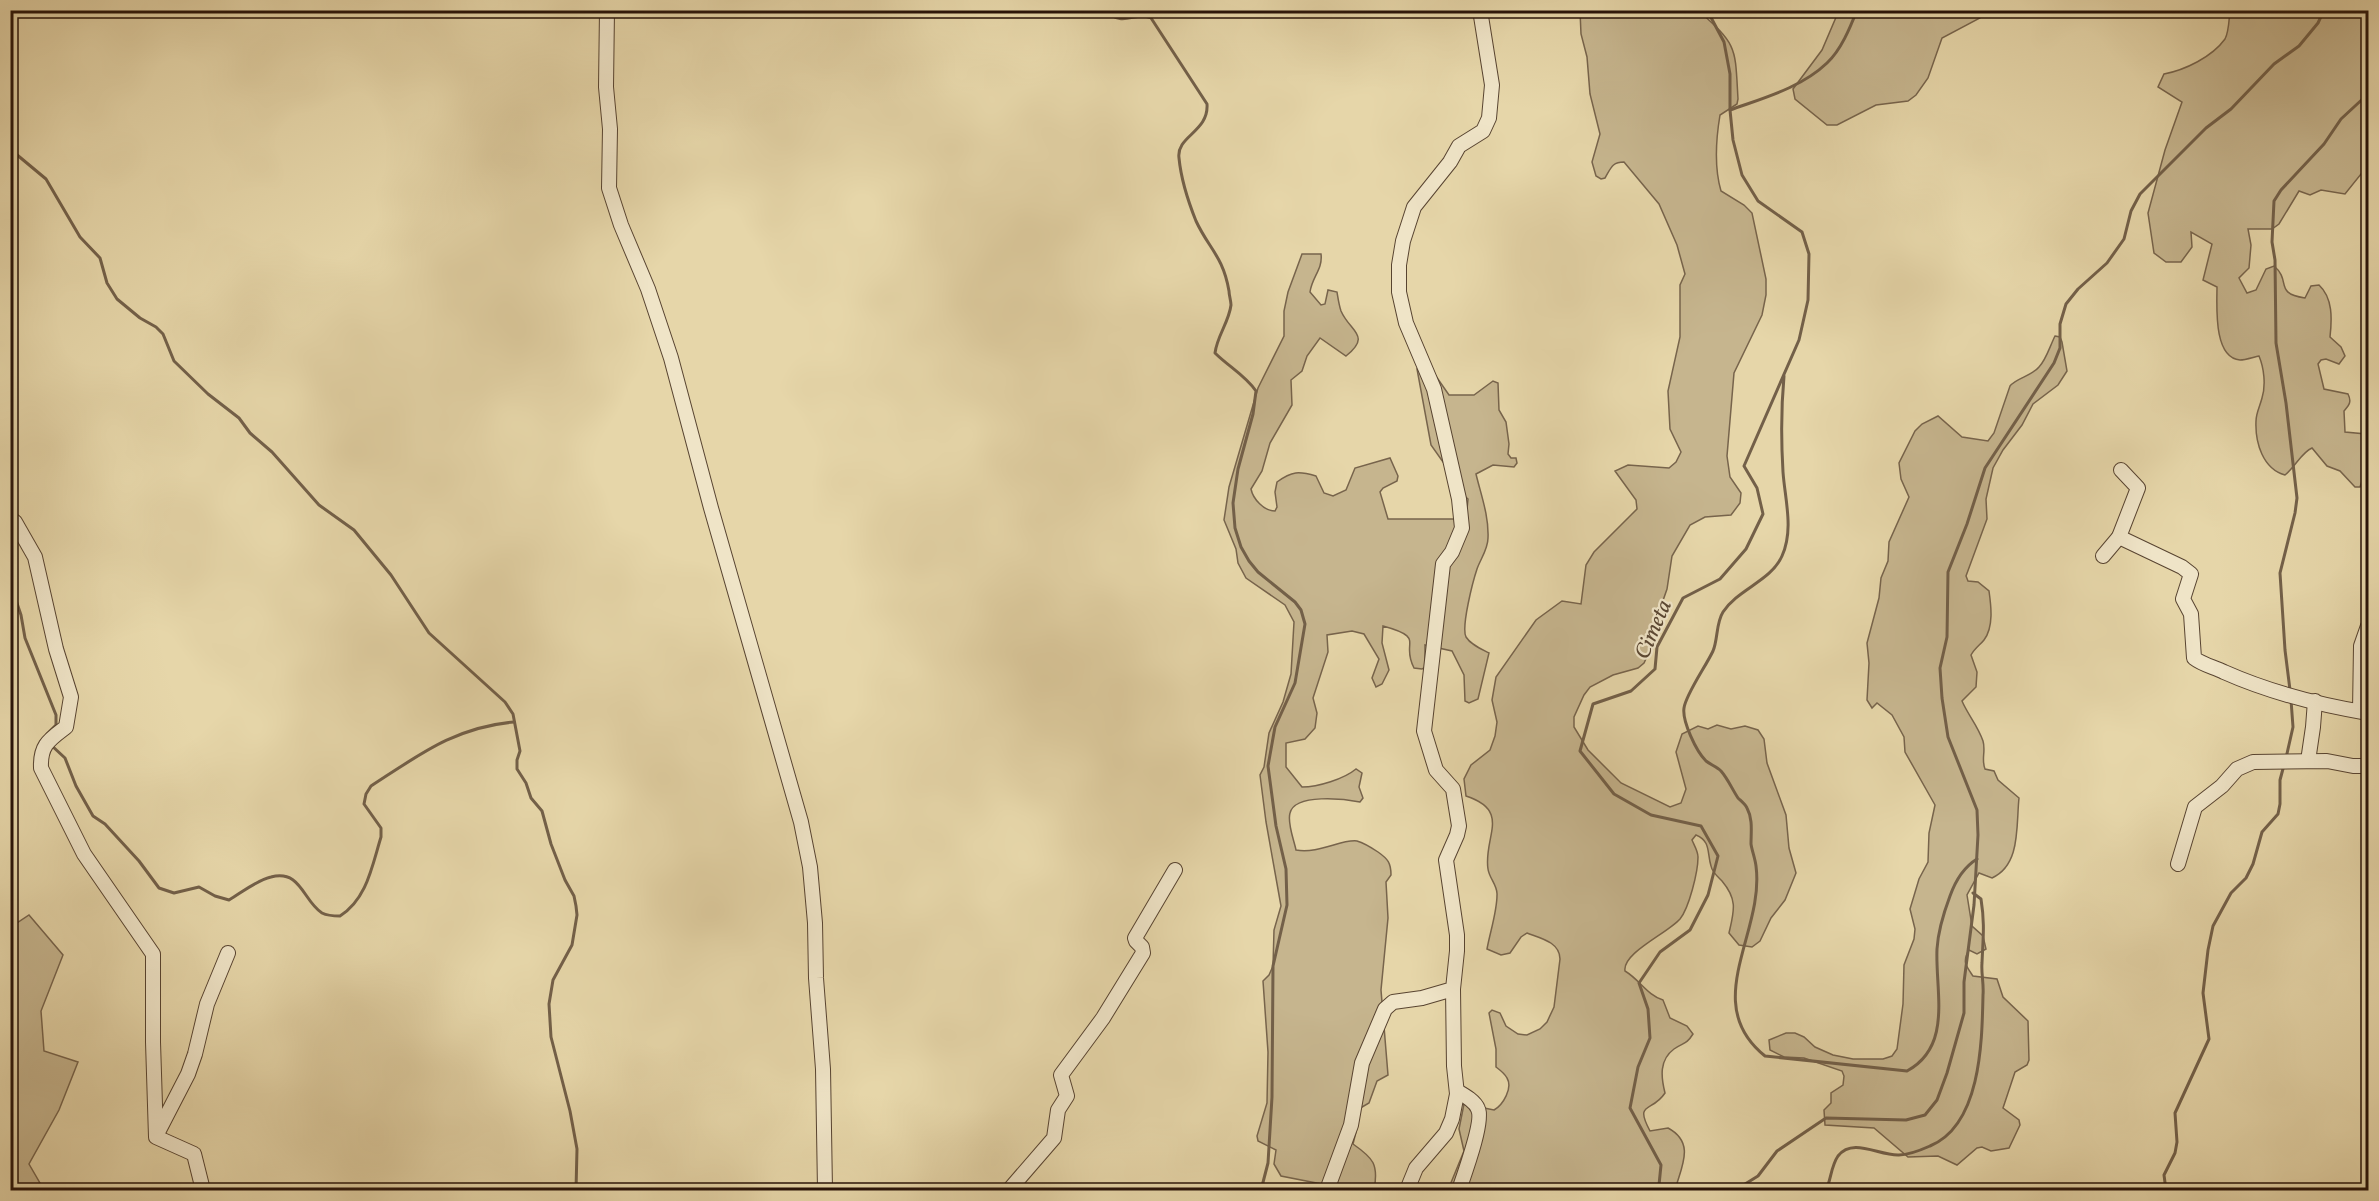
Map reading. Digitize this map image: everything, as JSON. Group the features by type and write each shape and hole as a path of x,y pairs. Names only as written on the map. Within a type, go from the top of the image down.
{"street":[{"path":"607,10 606,87 610,129 609,189 621,225 648,289 671,358 711,508 801,822 810,867 823,1069 825,1191"},
{"path":"1407,1191 1416,1168 1446,1133 1452,1119 1457,1091 1454,1066 1453,989 1457,935 1446,860 1459,826 1453,789 1436,770 1424,731 1443,564 1452,552 1462,528 1459,500 1434,389 1406,323 1399,292 1399,265 1403,241 1414,207 1450,162 1459,146 1483,131 1489,118 1492,85 1480,10"},
{"path":"2103,556 2119,537 2138,488 2121,470"},
{"path":"10,518 15,522 35,557 56,649 71,697 66,727 49,740 41,754 41,768 84,854 153,954 156,1137"},
{"path":"2119,537 2182,567 2191,574 2183,599 2191,614 2194,658 2244,681 2314,701 2364,712 2361,645 2368,626"},
{"path":"2308,761 2314,701"},
{"path":"2178,864 2195,807 2222,786 2237,769 2253,762 2327,761 2353,766 2363,766 2368,763"},
{"path":"1009,1191 1054,1138 1058,1110 1066,1096 1061,1075 1103,1018 1143,953 1142,947 1135,938 1175,870"},
{"path":"156,1137 188,1074 207,1004 228,953"},
{"path":"1328,1191 1351,1125 1362,1064 1385,1009 1394,1002 1422,998 1453,989"},
{"path":"1457,1091 1478,1108 1480,1116 1477,1134 1460,1190"},
{"path":"156,1137 194,1154 203,1191"}],"shaded area":[{"path":"1912,10 1987,11 1980,18 1942,38 1928,78 1916,95 1908,101 1876,105 1837,125 1827,125 1795,99 1793,89 1822,50 1837,15 1842,11 1901,11 1905,14"},
{"path":"1580,11 1699,11 1728,41 1735,58 1738,99 1737,104 1720,115 1717,172 1721,191 1744,205 1752,213 1766,279 1766,295 1762,315 1734,373 1727,456 1730,477 1741,493 1740,503 1731,515 1705,517 1690,525 1672,556 1667,589 1659,612 1656,637 1644,663 1638,668 1613,675 1590,687 1574,717 1574,727 1588,750 1621,783 1670,807 1681,803 1686,789 1676,752 1682,734 1698,726 1708,729 1717,725 1731,729 1745,726 1758,730 1764,739 1767,763 1786,815 1789,848 1796,873 1785,900 1771,918 1760,941 1752,947 1739,945 1729,933 1733,912 1731,894 1713,870 1706,844 1696,835 1692,840 1697,850 1698,864 1690,899 1683,914 1674,925 1638,950 1626,964 1625,971 1652,995 1663,1000 1670,1018 1687,1026 1693,1034 1687,1042 1669,1053 1662,1069 1665,1093 1644,1111 1650,1131 1668,1128 1682,1141 1683,1164 1675,1190 1448,1190 1464,1151 1459,1129 1464,1104 1494,1110 1504,1100 1509,1087 1507,1078 1496,1067 1496,1049 1489,1013 1492,1010 1500,1013 1506,1026 1518,1034 1527,1035 1540,1029 1547,1022 1554,1007 1560,959 1557,948 1527,933 1521,937 1510,953 1501,955 1487,949 1497,902 1496,888 1488,869 1492,817 1488,809 1480,802 1466,796 1464,779 1471,765 1490,750 1495,736 1497,722 1492,700 1496,677 1536,620 1562,601 1581,604 1586,565 1594,552 1637,509 1636,500 1615,471 1628,465 1669,468 1676,462 1681,452 1670,429 1668,391 1680,337 1680,285 1685,274 1677,245 1659,204 1624,162 1614,164 1605,178 1601,179 1596,176 1592,162 1600,134 1590,94"},
{"path":"2230,11 2368,11 2368,180 2361,174 2345,194 2321,190 2310,195 2299,191 2279,224 2272,229 2248,229 2251,245 2249,268 2239,278 2247,293 2256,290 2266,269 2274,266 2282,277 2286,290 2295,296 2305,298 2311,286 2319,285 2324,290 2330,309 2330,337 2341,347 2345,356 2339,364 2326,359 2321,360 2318,364 2324,389 2348,394 2350,399 2344,411 2345,432 2366,434 2367,449 2364,459 2366,469 2360,487 2355,487 2340,471 2327,466 2312,448 2285,475 2271,467 2262,454 2256,429 2264,388 2261,361 2259,356 2240,360 2231,357 2225,350 2218,330 2217,287 2203,280 2212,244 2191,232 2192,247 2181,262 2166,262 2154,253 2148,213 2165,150 2182,102 2158,87 2164,74 2198,62 2220,46 2228,29"},
{"path":"1302,254 1321,254 1320,264 1310,292 1321,305 1325,304 1328,290 1337,292 1341,311 1358,338 1354,349 1346,356 1320,338 1307,356 1302,371 1291,380 1292,405 1270,443 1262,471 1251,489 1260,504 1275,511 1277,482 1291,474 1305,473 1316,476 1324,493 1333,496 1346,490 1355,468 1390,458 1398,476 1397,481 1380,492 1388,519 1466,519 1468,499 1452,485 1448,469 1431,445 1417,369 1431,369 1449,395 1474,395 1493,381 1498,383 1499,410 1506,422 1508,454 1511,458 1516,458 1517,463 1514,467 1493,465 1476,474 1486,514 1488,538 1470,593 1465,632 1466,637 1476,647 1489,653 1478,699 1469,703 1465,701 1464,675 1452,651 1425,645 1425,667 1414,668 1410,659 1408,638 1396,630 1383,626 1382,643 1389,670 1382,684 1376,687 1372,678 1379,659 1364,634 1352,631 1327,635 1328,652 1313,698 1317,713 1315,728 1305,739 1286,743 1286,767 1302,787 1330,782 1356,769 1362,773 1359,787 1363,798 1360,802 1321,799 1301,802 1294,807 1290,813 1289,822 1296,850 1313,850 1357,841 1381,855 1390,867 1391,875 1386,882 1388,918 1381,990 1388,1075 1377,1081 1369,1103 1357,1110 1358,1124 1353,1144 1373,1162 1376,1174 1374,1190 1352,1190 1281,1176 1274,1164 1276,1150 1258,1141 1257,1136 1267,1103 1268,1052 1263,981 1273,966 1274,930 1281,906 1260,775 1264,767 1269,733 1283,702 1291,674 1294,622 1285,605 1246,578 1238,563 1236,549 1224,520 1229,487 1258,388 1284,336 1284,311 1288,292"},
{"path":"2055,336 2060,337 2062,342 2067,371 2058,385 2033,404 2022,425 1993,468 1986,499 1987,519 1966,576 1968,581 1978,582 1989,591 1991,616 1987,635 1971,655 1977,672 1976,687 1962,701 1983,741 1985,769 1994,771 1998,780 2019,798 2015,844 2008,864 1992,878 1979,873 1967,895 1972,926 1983,936 1986,949 1977,954 1969,950 1965,961 1973,976 1997,979 2003,997 2028,1021 2029,1060 2027,1065 2015,1072 2003,1108 2019,1120 2020,1125 2009,1148 1991,1151 1982,1147 1977,1148 1957,1165 1938,1156 1908,1157 1874,1128 1825,1125 1824,1110 1831,1103 1831,1093 1843,1085 1842,1071 1804,1058 1784,1057 1770,1050 1769,1040 1786,1033 1795,1033 1804,1037 1815,1047 1833,1055 1853,1059 1883,1059 1892,1056 1897,1049 1903,1004 1904,965 1914,939 1915,929 1910,909 1919,879 1928,862 1929,833 1935,805 1905,752 1904,737 1892,715 1877,703 1872,708 1867,700 1869,663 1867,643 1879,598 1881,578 1888,561 1889,542 1909,497 1901,479 1899,463 1915,431 1922,424 1938,416 1962,437 1988,441 1994,433 2010,386 2039,367"},
{"path":"29,915 63,955 41,1011 44,1051 78,1062 59,1110 29,1164 44,1190 11,1190 11,927"}],"waterway":[{"path":"1104,10 1118,18 1139,16 1151,18 1207,104 1203,121 1182,144 1179,158 1183,182 1196,221 1223,269 1229,291 1230,311 1215,353 1247,380 1256,391 1253,414 1238,469 1233,503 1235,528 1241,547 1249,561 1258,572 1295,602 1301,610 1305,624 1295,683 1275,727 1268,766 1276,826 1286,869 1287,905 1273,966 1272,1097 1268,1163 1261,1190"},
{"name":"Cimeta","path":"1651,1190 1659,1185 1661,1165 1630,1108 1638,1067 1650,1038 1648,1009 1639,983 1660,952 1690,930 1708,895 1718,856 1701,826 1651,815 1614,794 1580,751 1593,704 1631,691 1655,669 1657,647 1683,598 1720,579 1746,549 1763,514 1757,488 1744,466 1799,340 1808,300 1809,254 1802,232 1758,201 1742,175 1733,140 1730,74 1724,42 1707,10"},
{"path":"1730,110 1794,86 1817,72 1837,52 1857,10"},
{"path":"1726,1190 1737,1189 1758,1176 1777,1151 1826,1118 1906,1120 1925,1115 1937,1100 1964,1013 1964,982 1974,905 1978,835 1977,810 1948,737 1942,698 1940,668 1947,637 1948,572 1967,524 1985,468 2054,363 2060,348 2060,324 2066,304 2078,289 2107,263 2124,239 2131,211 2140,194 2206,128 2231,109 2274,64 2299,46 2318,23 2324,10"},
{"path":"2290,690 2280,573 2297,498 2286,403 2276,343 2275,260 2272,242 2274,201 2281,190 2324,144 2341,119 2368,94"},
{"path":"10,149 46,179 80,237 100,258 107,283 117,299 140,318 156,327 163,334 174,361 208,394 239,418 250,433 272,452 319,505 354,530 391,575 429,633 505,702 513,714 520,751 517,769 526,783 531,798 542,811 551,844 574,896 576,906 577,915 572,945 553,980 549,1004 551,1037 577,1149 576,1190"},
{"path":"1784,376 1782,436 1788,514 1786,546 1777,565 1737,597 1723,612 1713,651 1692,688 1684,708 1687,728 1698,750 1706,761 1723,774 1746,807 1750,817 1751,844 1756,866 1756,891 1739,966 1736,990 1737,1013 1746,1035 1765,1056 1907,1071 1921,1060 1931,1047 1936,1032 1939,999 1937,949 1942,922 1957,880 1977,859"},
{"path":"10,583 21,615 25,638 56,715 56,725 47,734"},
{"path":"2286,758 2293,727 2291,700"},
{"path":"51,745 65,758 76,786 93,816 105,824 139,861 159,888 174,893 199,887 215,896 229,900 260,881 281,876 295,882 322,913 340,916 357,901 367,881 381,837 381,828 364,804 371,786 422,753 455,736 493,725 514,722"},
{"path":"2166,1190 2164,1175 2175,1153 2177,1142 2175,1113 2209,1039 2203,993 2213,926 2231,893 2246,878 2253,864 2262,832 2278,814 2280,780 2284,765"},
{"path":"1826,1190 1836,1160 1844,1151 1859,1148 1891,1155 1903,1155 1930,1146 1947,1135 1960,1120 1975,1080 1981,1035 1983,916 1981,899 1973,893"},
{"path":"1660,1185 1688,1190"}]}
